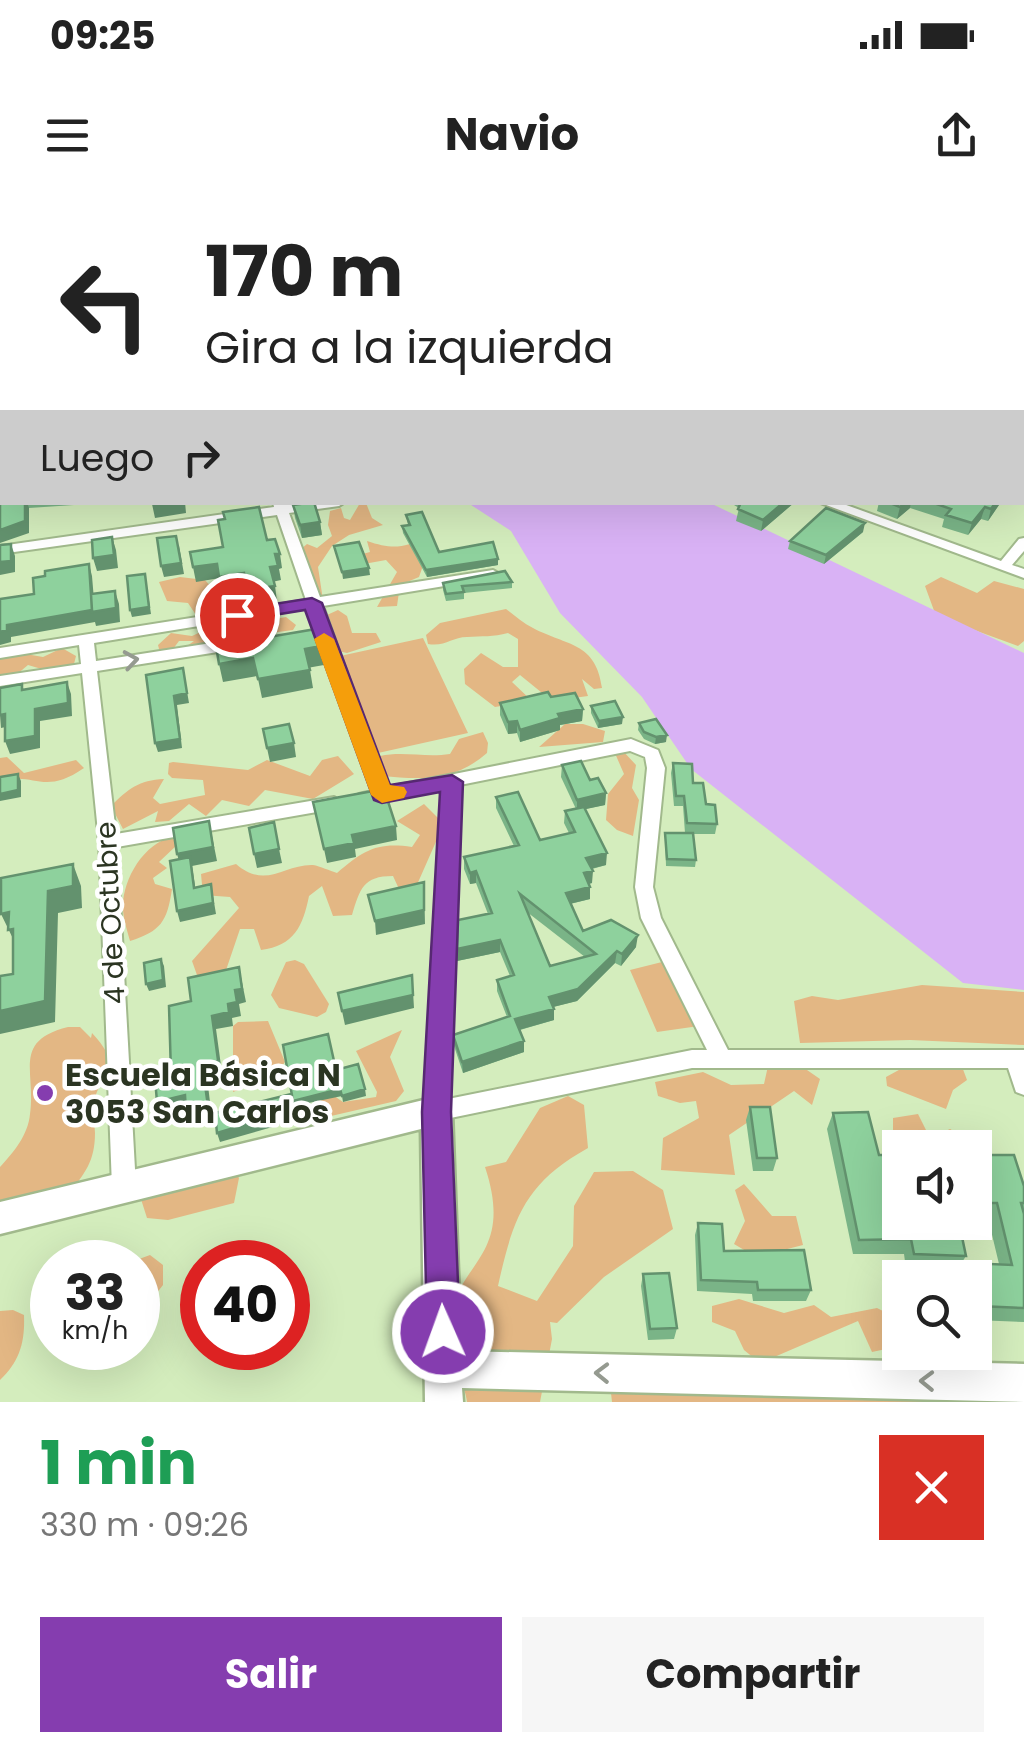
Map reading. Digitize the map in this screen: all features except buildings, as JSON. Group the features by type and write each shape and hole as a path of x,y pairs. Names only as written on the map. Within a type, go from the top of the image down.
{"street":[{"path":"832,505 1024,574"},
{"path":"0,550 280,507 382,795"},
{"path":"1003,567 1024,542"},
{"path":"0,654 499,573"},
{"path":"302,633 321,630"},
{"name":"4 de Octubre","path":"86,640 108,842 124,1188"},
{"path":"0,681 263,640"},
{"path":"108,842 452,782 630,745 652,754 656,768 644,887 651,918 722,1059"},
{"path":"452,782 436,1112 444,1385 1024,1383"},
{"path":"0,1218 436,1112 692,1059 1020,1059 1024,1084"}],"shaded area":[{"path":"359,505 367,505 372,518 383,525 349,535 332,546 318,567 323,600 300,550 307,544 317,548 332,536 328,525 330,511 341,508 344,518 350,520"},
{"path":"471,505 714,505 1024,653 1024,990 963,983 691,769 642,697 560,613 511,531"},
{"path":"426,537 432,540 419,577 400,585 397,606 377,607 397,572 386,560 347,567 351,557 370,552 367,541 397,546"},
{"path":"180,577 205,580 226,604 257,611 229,621 251,623 286,617 296,625 293,630 240,637 240,644 205,650 187,646 194,641 179,641 173,649 160,653 158,645 171,633 192,636 220,623 196,615 188,603 167,601 159,582"},
{"path":"941,577 977,593 994,581 1024,589 1024,641 1018,646 936,616 925,586"},
{"path":"506,609 529,626 586,654 599,673 602,688 594,689 582,679 588,696 552,701 520,675 512,682 532,701 495,707 465,684 464,669 481,653 503,667 518,667 518,639 508,633 428,644 426,635 440,623"},
{"path":"338,610 347,616 352,633 376,633 381,642 347,653 333,650 327,615"},
{"path":"423,638 468,733 378,753 340,656"},
{"path":"62,648 76,656 74,664 45,670 28,665 16,675 0,679 0,655 43,657"},
{"path":"565,724 583,724 605,731 603,742 539,747"},
{"path":"483,732 487,753 451,774 425,778 382,776 374,766 380,756 450,754 459,739"},
{"path":"622,750 636,765 632,788 639,800 633,836 606,820 608,794 624,774 614,751"},
{"path":"338,756 354,774 313,799 265,790 249,806 222,800 206,816 189,804 169,821 155,822 158,811 123,829 111,806 135,786 155,780 164,779 153,798 160,804 205,795 203,780 172,778 168,774 169,763 173,762 248,770 267,760 310,776 322,760"},
{"path":"7,757 24,773 76,760 84,768 58,781 0,782 0,758"},
{"path":"424,804 442,822 442,828 416,887 399,889 393,876 375,878 364,886 352,915 333,916 322,886 309,896 300,925 282,944 261,950 254,929 240,929 224,976 205,980 197,975 192,961 239,908 230,897 203,895 201,874 236,864 257,875 313,865 337,873 372,850 412,847 420,835 397,821"},
{"path":"172,837 177,845 159,862 167,868 153,878 155,884 172,889 168,910 156,929 130,941 123,908 126,886 144,855"},
{"path":"666,961 699,1026 657,1032 630,970"},
{"path":"286,962 304,964 329,1004 326,1012 317,1017 279,1008 271,995"},
{"path":"922,985 1024,992 1024,1045 910,1040 800,1043 794,1001 812,996 838,1000"},
{"path":"268,1021 285,1062 274,1077 233,1092 233,1026 238,1022"},
{"path":"68,1027 80,1027 91,1038 92,1033 108,1056 108,1071 93,1109 95,1143 91,1159 67,1195 0,1204 0,1167 29,1122 33,1049 39,1040"},
{"path":"402,1030 390,1057 404,1091 396,1101 305,1122 324,1089 343,1102 376,1097 356,1051"},
{"path":"961,1064 967,1080 953,1090 946,1109 887,1086 886,1077 908,1065"},
{"path":"768,1066 807,1070 820,1079 812,1105 794,1091 729,1135 735,1175 661,1170 663,1138 699,1118 696,1101 680,1103 658,1096 655,1082 703,1072 731,1085 764,1084"},
{"path":"568,1096 584,1105 588,1148 549,1175 525,1205 516,1222 498,1286 537,1301 573,1246 574,1206 594,1172 633,1171 663,1190 673,1229 604,1277 557,1323 550,1322 552,1339 540,1402 467,1402 450,1358 449,1316 487,1245 493,1225 493,1200 485,1167 506,1162 540,1108"},
{"path":"918,1114 926,1130 893,1130 893,1118"},
{"path":"234,1170 239,1178 234,1203 168,1220 147,1218 140,1196"},
{"path":"744,1184 772,1216 796,1216 803,1245 756,1257 734,1244 745,1221 735,1190"},
{"path":"160,1263 163,1265 160,1289"},
{"path":"739,1299 784,1313 814,1305 831,1317 877,1308 882,1310 882,1350 872,1352 858,1321 760,1363 744,1350 735,1331 712,1322 712,1306"},
{"path":"13,1310 24,1315 22,1342 17,1358 0,1380 0,1311"},
{"path":"610,1384 928,1389 934,1402 612,1402"}],"slow traffic":[{"path":"324,639 382,795 396,792"}],"place":[{"name":"Escuela Básica N 3053 San Carlos","path":"45,1093"}],"route":[{"path":"237,615 312,603 382,795 452,782 436,1112 443,1332"}]}
